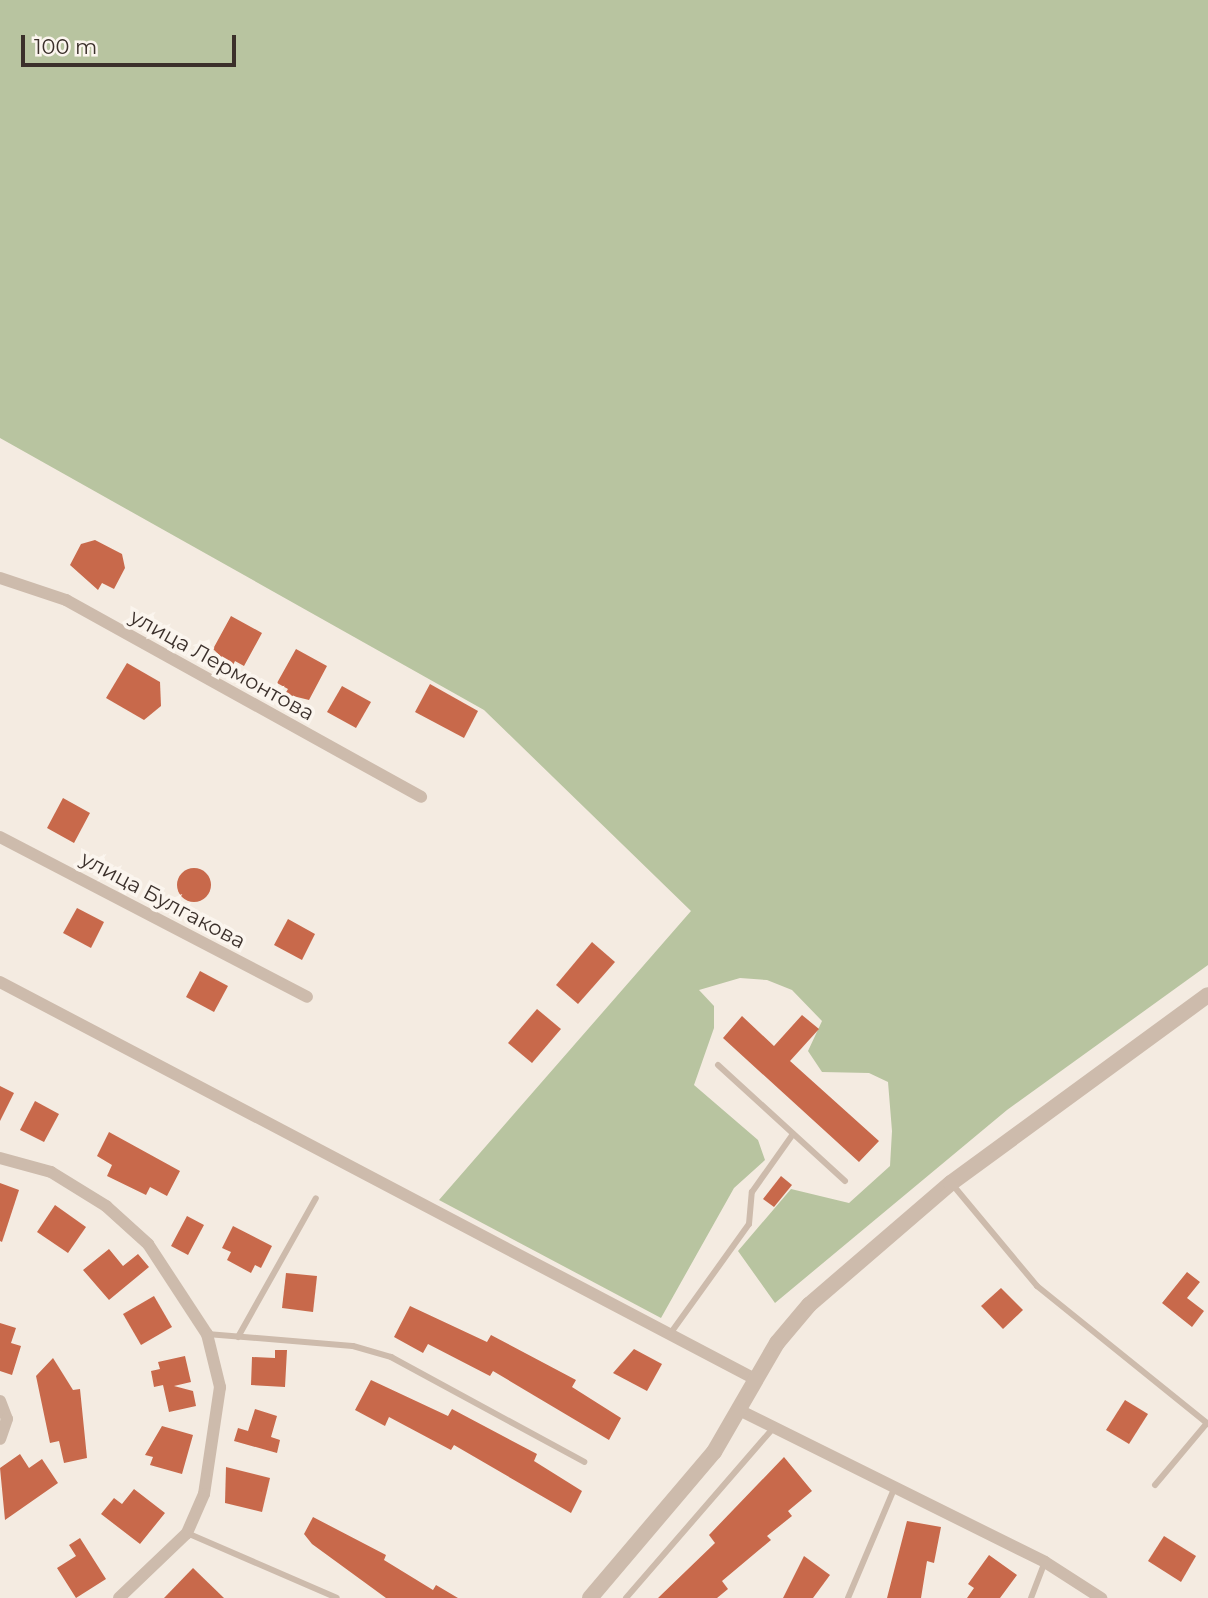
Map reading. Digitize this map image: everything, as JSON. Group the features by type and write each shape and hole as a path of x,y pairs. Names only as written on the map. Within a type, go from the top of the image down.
{"street":[{"name":"улица Лермонтова","path":"0,578 66,600 421,797"},
{"name":"улица Булгакова","path":"0,837 307,997"},
{"path":"0,982 755,1379"},
{"path":"590,1598 714,1452 740,1411 755,1379 809,1305 951,1183 1208,995"},
{"path":"0,1158 51,1172 106,1206 148,1244 207,1334 220,1387 215,1446 187,1533 119,1598"},
{"path":"0,1401 7,1419 0,1439"},
{"path":"740,1411 1045,1562 1101,1598"}],"lane":[{"path":"718,1065 845,1181"},
{"path":"670,1334 749,1224 752,1192 793,1134"},
{"path":"951,1183 1037,1286 1207,1423 1155,1485"},
{"path":"238,1337 316,1198"},
{"path":"207,1334 353,1346 391,1357 584,1462"},
{"path":"625,1598 774,1427"},
{"path":"848,1598 894,1487"},
{"path":"187,1533 338,1598"},
{"path":"1031,1598 1045,1562"}],"green space":[{"path":"0,0 1208,0 1208,965 1007,1110 775,1303 738,1251 791,1189 849,1203 890,1166 892,1131 888,1082 869,1073 822,1072 808,1051 822,1021 792,990 767,980 740,978 699,990 714,1006 714,1028 694,1085 758,1140 765,1160 734,1188 661,1318 439,1200 691,911 484,710 0,438"}],"building":[{"path":"95,540 122,554 125,568 114,589 102,583 98,590 70,565 81,544"},
{"path":"231,616 262,633 244,666 235,661 232,667 213,649"},
{"path":"296,649 327,666 309,700 285,694 288,689 277,683"},
{"path":"127,663 160,682 161,706 144,720 106,698"},
{"path":"430,684 478,711 464,738 415,712"},
{"path":"342,686 371,702 356,728 327,712"},
{"path":"63,798 90,813 74,843 47,828"},
{"path":"194,868 206,873 211,885 206,897 194,902 182,897 177,885 182,873"},
{"path":"77,908 104,922 91,948 63,933"},
{"path":"288,919 315,934 302,960 274,945"},
{"path":"592,942 615,962 578,1004 556,985"},
{"path":"200,971 228,986 214,1012 186,997"},
{"path":"537,1009 561,1029 532,1063 508,1043"},
{"path":"802,1015 819,1029 790,1061 879,1141 859,1162 723,1038 742,1016 774,1046"},
{"path":"0,1086 14,1093 0,1121"},
{"path":"35,1101 59,1114 44,1142 20,1130"},
{"path":"109,1132 180,1171 167,1196 150,1187 146,1195 107,1176 112,1165 97,1156"},
{"path":"781,1176 792,1185 774,1207 763,1199"},
{"path":"0,1183 19,1190 2,1242 0,1241"},
{"path":"55,1205 86,1227 68,1253 37,1232"},
{"path":"187,1216 204,1225 188,1255 171,1246"},
{"path":"233,1226 272,1246 261,1268 255,1265 251,1273 227,1260 231,1252 222,1248"},
{"path":"109,1249 123,1266 138,1254 149,1267 109,1300 83,1270"},
{"path":"1187,1272 1200,1282 1187,1298 1204,1311 1192,1327 1162,1303"},
{"path":"286,1273 317,1276 313,1312 282,1308"},
{"path":"1001,1288 1023,1310 1003,1329 981,1306"},
{"path":"154,1296 172,1327 141,1345 123,1314"},
{"path":"410,1306 487,1342 491,1335 576,1380 572,1387 621,1418 609,1440 493,1371 490,1376 428,1344 423,1353 394,1337"},
{"path":"0,1323 16,1328 11,1343 21,1346 12,1375 0,1371"},
{"path":"634,1349 662,1364 647,1391 613,1373"},
{"path":"275,1350 287,1350 285,1387 251,1385 252,1357 275,1358"},
{"path":"185,1356 191,1382 174,1386 193,1391 196,1406 169,1412 163,1385 154,1387 151,1371 160,1369 158,1362"},
{"path":"53,1358 73,1390 80,1389 87,1458 64,1463 59,1441 50,1443 36,1376"},
{"path":"371,1380 448,1416 452,1409 537,1454 534,1461 582,1491 571,1513 454,1445 451,1450 389,1417 385,1426 355,1410"},
{"path":"1125,1400 1148,1414 1129,1444 1106,1430"},
{"path":"255,1409 277,1416 271,1437 280,1440 277,1453 234,1441 238,1428 248,1431"},
{"path":"162,1426 193,1435 182,1474 150,1465 153,1457 145,1455"},
{"path":"20,1454 29,1468 42,1459 58,1483 5,1520 0,1468"},
{"path":"784,1457 812,1491 788,1511 792,1516 767,1536 771,1540 722,1581 728,1589 717,1598 658,1598 715,1543 709,1535"},
{"path":"226,1467 270,1478 262,1512 225,1503"},
{"path":"134,1489 165,1513 140,1544 101,1514 114,1498 122,1504"},
{"path":"313,1517 386,1555 384,1560 433,1590 436,1585 458,1598 386,1598 312,1544 304,1534"},
{"path":"907,1521 941,1527 934,1563 927,1561 921,1598 887,1598"},
{"path":"1164,1536 1196,1556 1181,1582 1148,1561"},
{"path":"80,1538 106,1579 76,1598 57,1568 76,1556 69,1545"},
{"path":"989,1555 1017,1575 1000,1598 967,1598 974,1588 968,1584"},
{"path":"804,1556 830,1575 813,1598 783,1598"},
{"path":"193,1568 224,1598 164,1598"}]}
